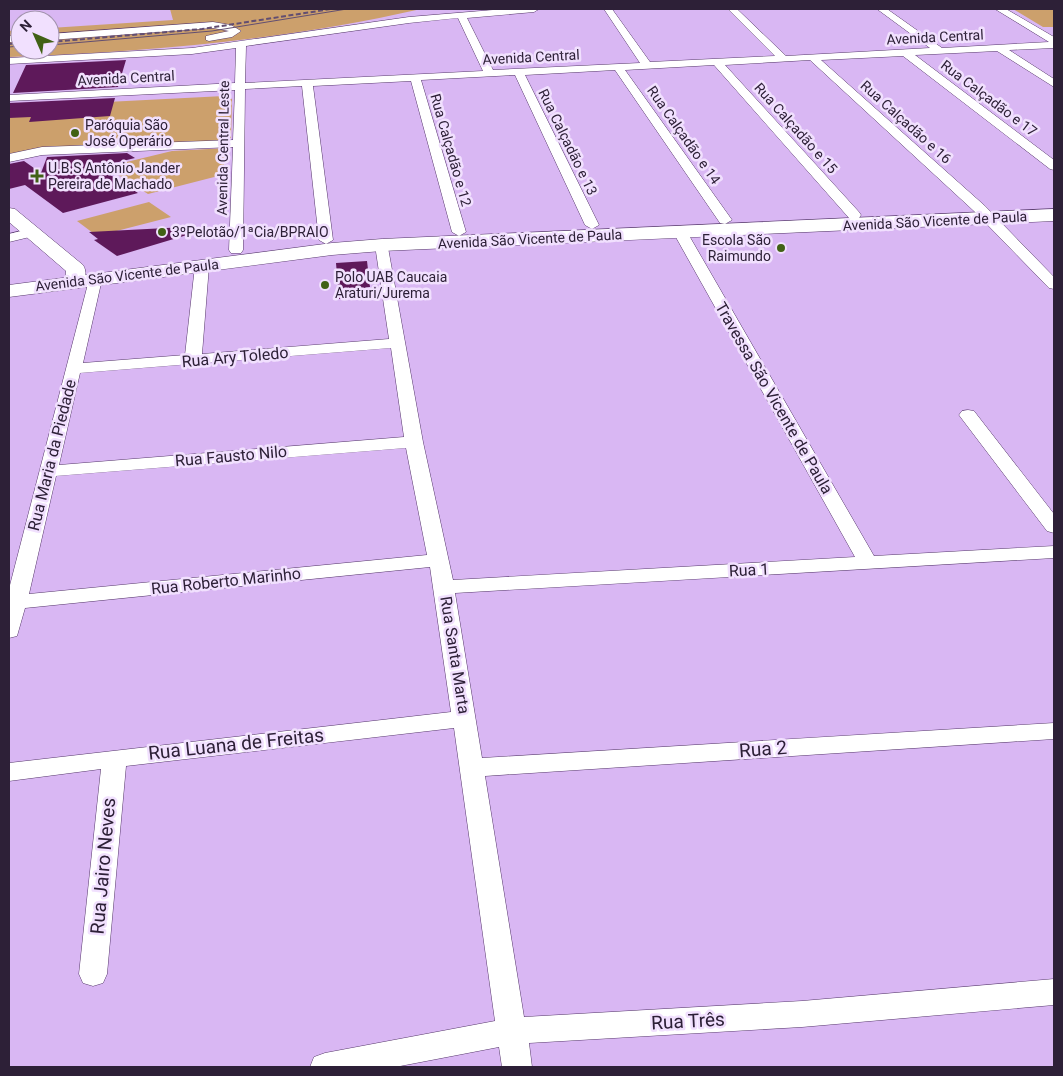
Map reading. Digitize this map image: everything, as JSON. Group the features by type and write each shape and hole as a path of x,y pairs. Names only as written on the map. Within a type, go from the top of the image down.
{"main road":[{"name":"Avenida São Vicente de Paula","path":"9,280 76,275 95,279 382,245 680,232 985,214 1054,204"},
{"path":"9,213 33,232 76,275"},
{"name":"Avenida São Vicente de Paula","path":"9,291 76,275 236,250 326,240 592,225 854,215 1054,215"}],"street":[{"path":"9,61 131,55 241,45 393,22 534,9"},
{"path":"608,9 647,65"},
{"path":"732,9 783,58"},
{"path":"881,9 939,50"},
{"path":"1000,9 1054,43"},
{"path":"461,15 489,72"},
{"path":"60,36 213,25 236,31 224,36 198,39"},
{"path":"60,48 163,42"},
{"name":"Avenida Central","path":"9,98 489,72 906,53 1054,43"},
{"name":"Avenida Central Leste","path":"236,250 241,45"},
{"path":"1000,48 1054,84"},
{"name":"Rua Calçadão e 17","path":"906,53 1054,166"},
{"name":"Rua Calçadão e 16","path":"812,56 985,214 1051,279"},
{"name":"Rua Calçadão e 15","path":"716,62 854,215"},
{"name":"Rua Calçadão e 14","path":"618,67 725,220"},
{"name":"Rua Calçadão e 13","path":"518,71 592,225"},
{"name":"Rua Calçadão e 12","path":"415,77 459,232"},
{"path":"306,83 326,240"},
{"path":"9,158 42,151 238,143"},
{"path":"9,238 33,232"},
{"name":"Travessa São Vicente de Paula","path":"680,232 868,563"},
{"name":"Rua Santa Marta","path":"382,245 414,442 444,587 517,1067"},
{"path":"194,360 202,266"},
{"name":"Rua Maria da Piedade","path":"9,631 95,279"},
{"name":"Rua Ary Toledo","path":"73,369 397,344"},
{"path":"968,415 1054,527"},
{"name":"Rua Fausto Nilo","path":"48,471 414,442"},
{"name":"Rua 1","path":"444,587 1054,552"},
{"name":"Rua Roberto Marinho","path":"15,602 437,560"},
{"name":"Rua Luana de Freitas","path":"9,772 114,758 464,718"},
{"name":"Rua 2","path":"472,768 1054,731"},
{"name":"Rua Jairo Neves","path":"93,974 114,758"},
{"name":"Rua Três","path":"325,1067 511,1031 802,1014 1054,992"}],"shaded area":[{"path":"170,9 421,9 319,29 216,43 60,55 60,27 173,20"},
{"path":"1013,9 1054,9 1054,27 1043,27"},
{"path":"9,31 10,31 9,57"},
{"path":"224,96 232,99 231,138 221,141 38,149 9,155 9,107"},
{"path":"227,148 222,175 148,194 106,167 172,151"},
{"path":"149,202 171,217 97,236 77,221"}],"building":[{"path":"126,60 118,87 13,93 26,65"},
{"path":"115,98 110,116 29,122 31,117 9,118 9,103"},
{"path":"127,153 135,158 98,167 138,193 63,213 25,185 9,189 9,164 24,161 41,173 47,157"},
{"path":"186,227 187,235 117,256 94,240 98,239 89,232"},
{"path":"367,261 370,287 365,288 366,297 339,299 336,263"}],"tram line":[{"path":"60,44 212,31 347,9"}],"railway":[{"path":"60,41 202,29 331,9"}],"place":[{"name":"Paróquia São José Operário","path":"75,133"},
{"name":"U.B.S Antônio Jander Pereira de Machado","path":"37,176"},
{"name":"3ºPelotão/1ªCia/BPRAIO","path":"162,232"},
{"name":"Escola São Raimundo","path":"781,248"},
{"name":"Polo UAB Caucaia Araturi/Jurema","path":"325,285"}]}
